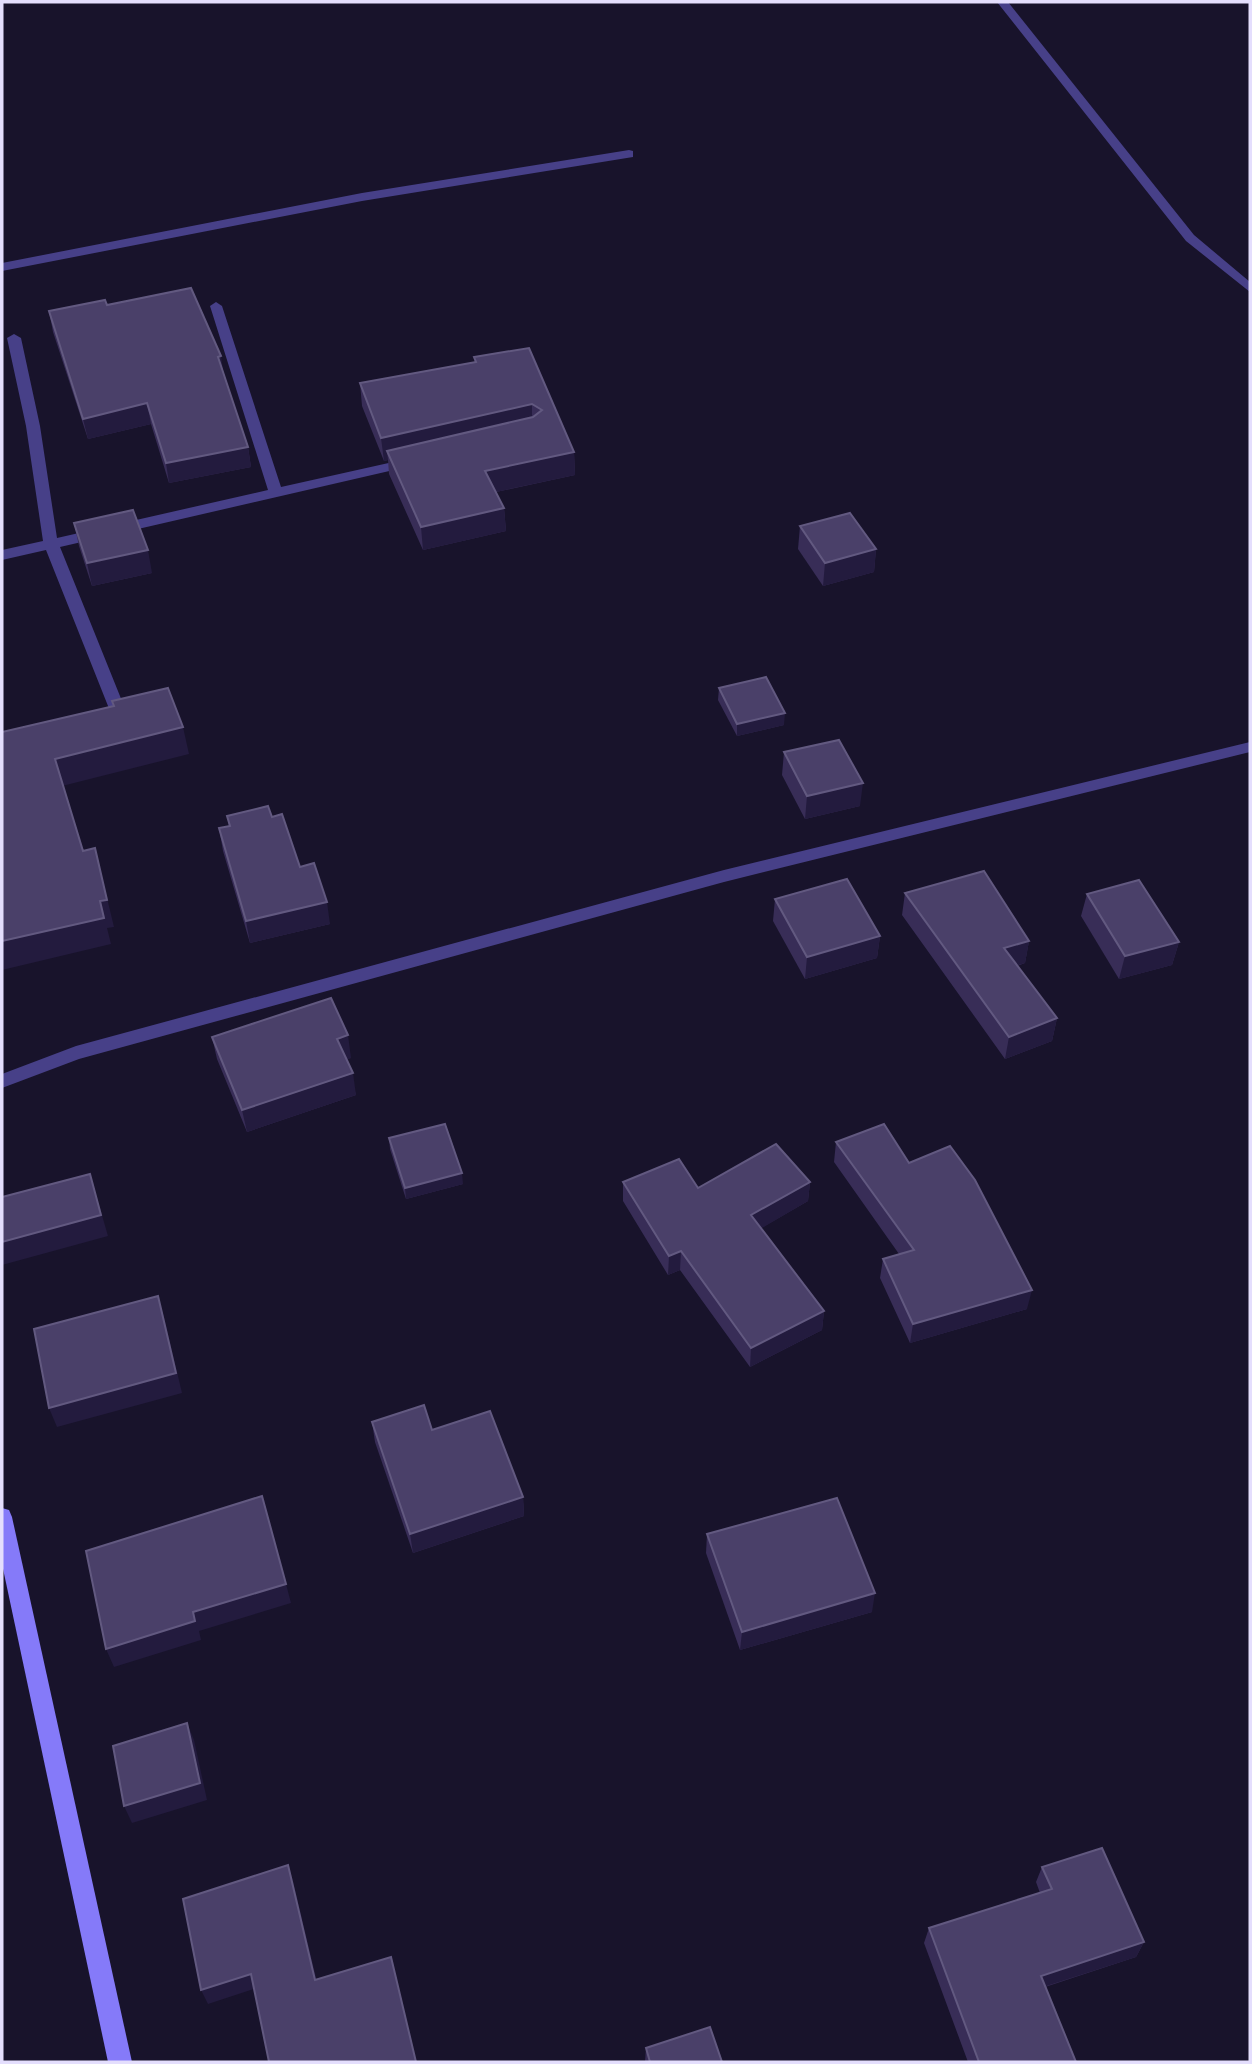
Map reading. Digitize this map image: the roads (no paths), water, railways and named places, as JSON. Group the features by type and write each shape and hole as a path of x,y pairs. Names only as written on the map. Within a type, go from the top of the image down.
{"street":[{"path":"1002,2 1190,238 1250,288"},
{"path":"2,267 362,197 629,154"},
{"path":"216,306 276,493"},
{"path":"14,338 33,426 51,543 118,711"},
{"path":"2,555 425,459"},
{"path":"2,1081 76,1053 724,876 1250,747"},
{"path":"2,1517 120,2062"}]}
